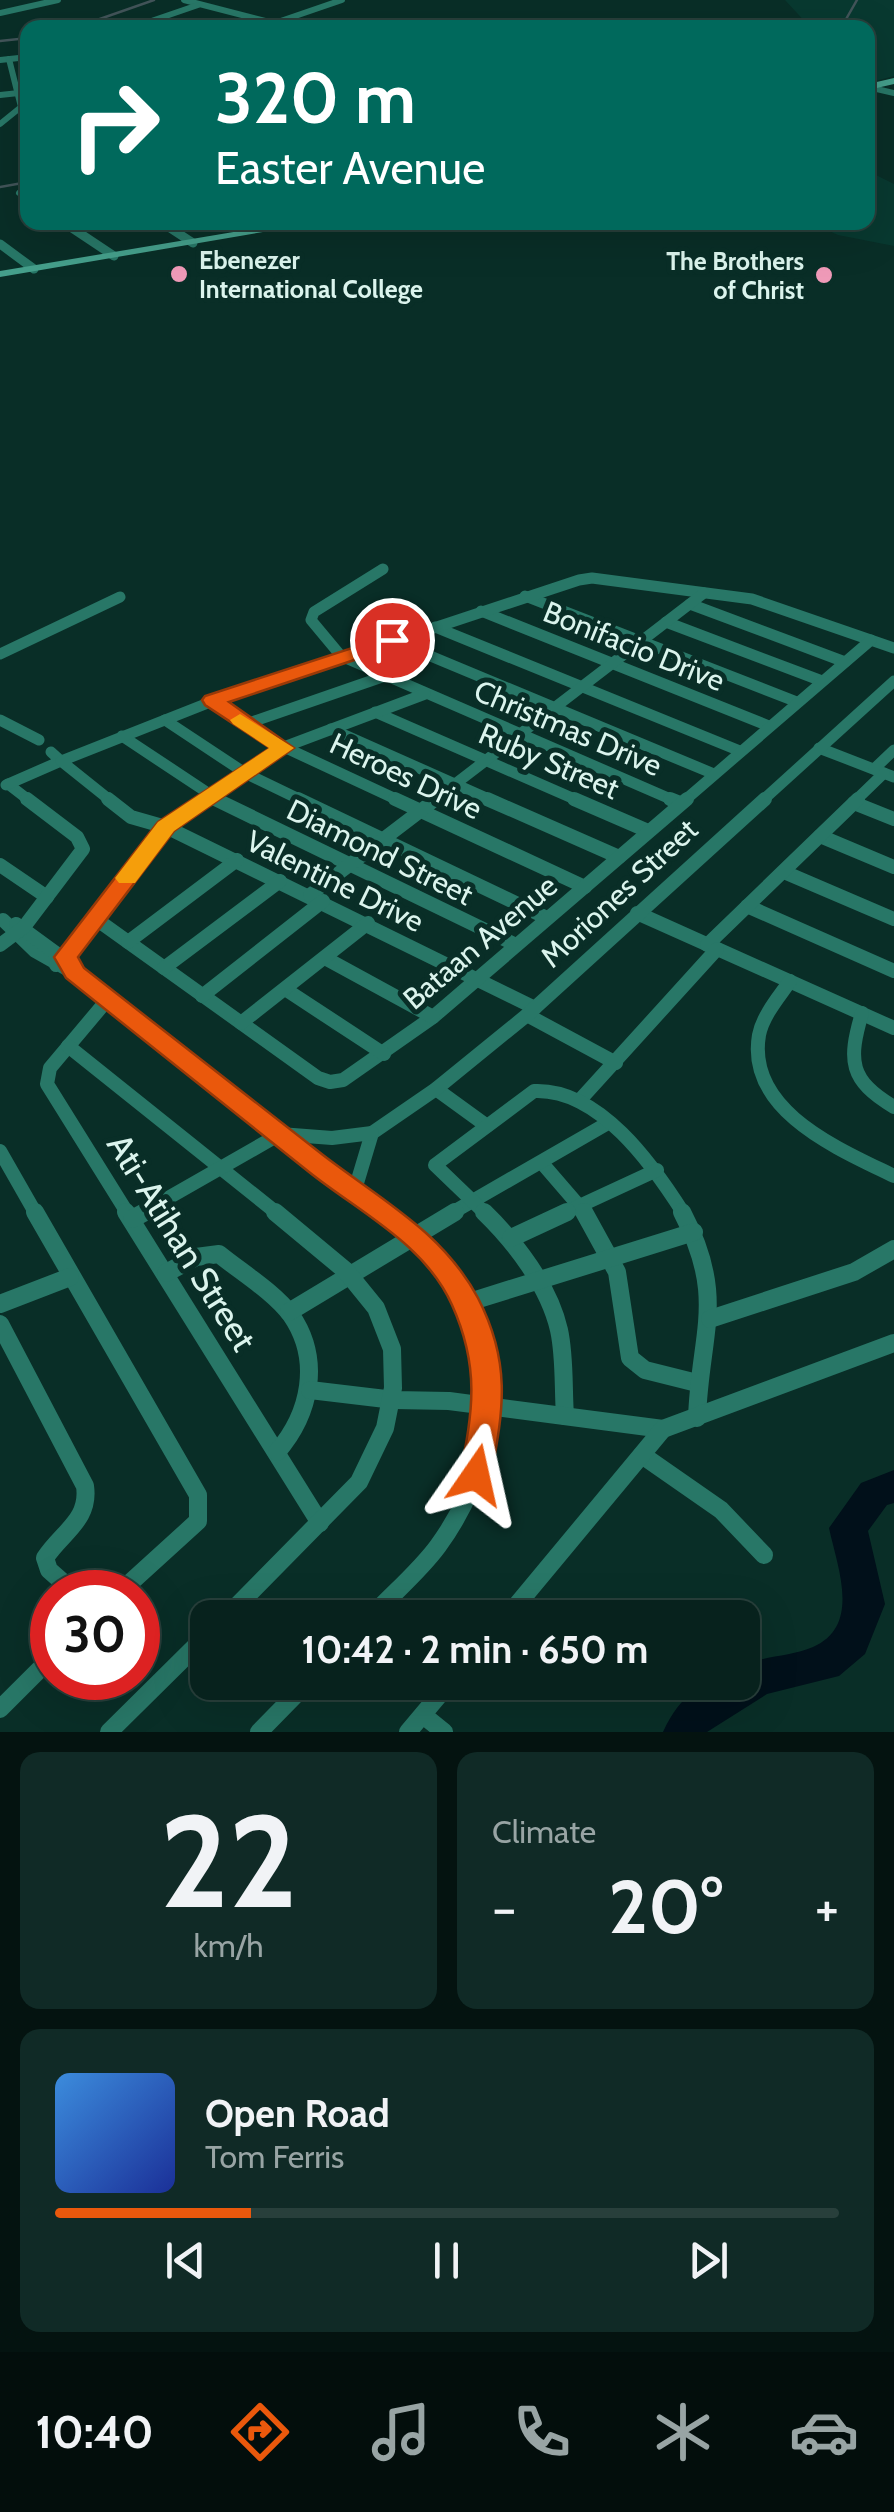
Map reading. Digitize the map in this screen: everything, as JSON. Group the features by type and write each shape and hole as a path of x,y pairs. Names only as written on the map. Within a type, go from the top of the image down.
{"main road":[{"path":"0,274 271,230"}],"street":[{"path":"0,13 58,0"},
{"path":"184,0 259,20"},
{"path":"154,20 215,0"},
{"path":"284,20 342,0"},
{"path":"5,60 20,102"},
{"path":"0,94 18,93"},
{"path":"0,124 20,108"},
{"path":"75,230 114,256"},
{"path":"174,230 194,243"},
{"path":"0,244 34,269"},
{"name":"Christmas Drive","path":"383,569 324,602 314,612 311,620 341,656 680,803"},
{"path":"0,945 19,931 47,897 83,844 4,786 56,757 341,656 592,578 766,602 894,648"},
{"path":"202,996 316,898 348,865 704,593"},
{"path":"525,596 797,702"},
{"path":"0,654 120,597"},
{"path":"690,604 845,662"},
{"name":"Bonifacio Drive","path":"481,611 769,726"},
{"path":"666,622 822,681"},
{"path":"435,626 740,751"},
{"path":"392,640 714,774"},
{"name":"Bataan Avenue","path":"96,919 318,1078 342,1080 433,1017 871,640"},
{"path":"246,724 385,676"},
{"name":"Moriones Street","path":"280,1134 332,1138 372,1133 436,1090 531,1012 636,912 894,682"},
{"path":"61,961 166,826 284,748 425,694"},
{"name":"Heroes Drive","path":"213,700 284,748 585,886"},
{"name":"Ruby Street","path":"375,712 648,831"},
{"path":"0,720 39,740"},
{"path":"164,720 245,773 547,918"},
{"path":"332,729 619,857"},
{"name":"Diamond Street","path":"122,736 210,796 516,946"},
{"path":"820,748 884,773"},
{"path":"579,1101 616,1063 747,906 884,773 894,750"},
{"name":"Valentine Drive","path":"56,757 131,817 166,826 368,923 476,979 616,1063"},
{"path":"854,803 894,819"},
{"path":"820,836 894,867"},
{"path":"128,942 238,860"},
{"path":"0,866 47,897"},
{"path":"784,872 894,918"},
{"path":"164,968 280,881"},
{"path":"747,906 894,971"},
{"path":"636,912 894,1028"},
{"path":"1,919 61,961 354,1193 415,1236 444,1266 466,1302 486,1362 489,1407 476,1475 438,1546 387,1600"},
{"path":"241,1022 368,923"},
{"path":"325,958 433,1017"},
{"path":"790,981 758,1037 766,1084 783,1110 805,1129 894,1176"},
{"path":"285,989 384,1054"},
{"name":"Ati-Atihan Street","path":"108,1000 50,1068 47,1084 320,1523"},
{"path":"862,1013 851,1045 853,1068 859,1084 869,1094 894,1107"},
{"path":"68,1046 349,1273 386,1328 392,1350 394,1400 372,1460 360,1482 243,1600"},
{"path":"564,1416 560,1333 538,1280 511,1238 435,1166 534,1090 548,1089 579,1101 657,1170 694,1232 710,1318 697,1383 696,1418"},
{"path":"436,1090 486,1126"},
{"path":"289,1312 608,1123"},
{"path":"354,1193 372,1133"},
{"path":"132,1218 280,1134"},
{"path":"0,1151 198,1495 198,1521 144,1570"},
{"path":"542,1163 583,1206 614,1257 628,1318 630,1358 645,1370 697,1383"},
{"path":"511,1238 657,1170"},
{"path":"466,1302 694,1232"},
{"path":"710,1318 854,1272 894,1248"},
{"path":"166,1273 196,1256 219,1254 289,1312 303,1337 310,1390 296,1430 276,1452"},
{"path":"0,1304 70,1276"},
{"path":"0,1324 89,1502 86,1513 50,1547 45,1558 49,1570"},
{"path":"310,1390 394,1400 450,1400 663,1429 894,1343"},
{"path":"521,1600 663,1429"},
{"path":"642,1456 721,1510 764,1556"},
{"path":"109,1732 190,1652"},
{"path":"0,1709 30,1679"},
{"path":"260,1732 291,1700"},
{"path":"408,1732 435,1700"},
{"path":"423,1715 444,1732"}],"shaded area":[{"path":"785,0 894,0 894,76 875,81 875,20 804,20"},
{"path":"875,174 894,184 894,246 827,230 875,230"}],"waterway":[{"path":"97,20 154,0"},
{"path":"846,20 857,0"},
{"path":"0,41 20,39"},
{"path":"0,187 20,183"},
{"path":"684,1732 694,1715 759,1677 825,1663 851,1641 865,1604 848,1528 874,1494 894,1486"}],"slow traffic":[{"path":"127,878 166,826 284,748 240,720"}],"place":[{"name":"Ebenezer International College","path":"179,274"},
{"name":"The Brothers of Christ","path":"824,275"}],"route":[{"path":"392,640 213,700 284,748 166,826 66,957 74,973 354,1193 415,1236 444,1266 466,1302 486,1362 489,1407 476,1475"}]}
